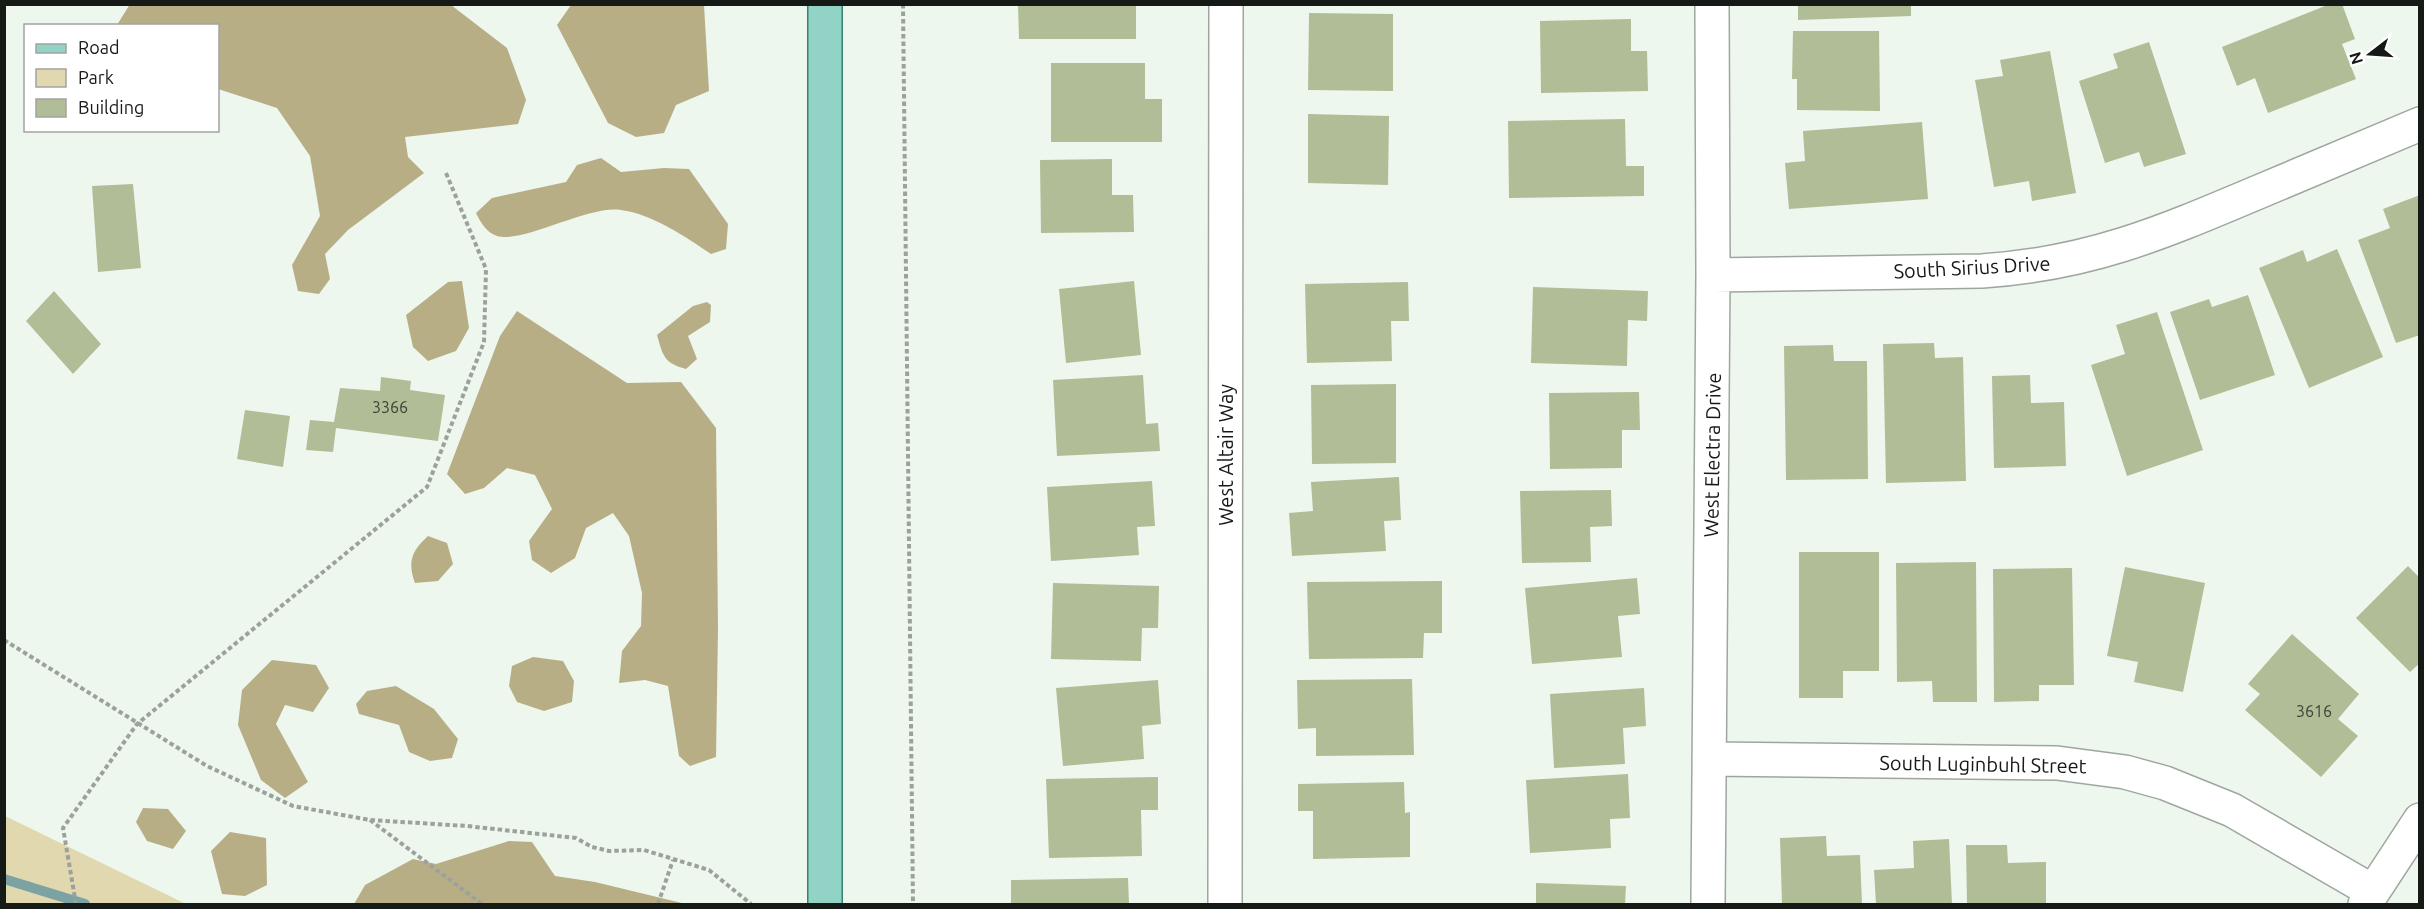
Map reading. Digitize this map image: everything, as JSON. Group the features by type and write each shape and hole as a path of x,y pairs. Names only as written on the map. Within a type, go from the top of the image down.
{"main road":[{"path":"825,4 825,904"}],"street":[{"name":"West Altair Way","path":"1225,904 1226,4"},
{"name":"West Electra Drive","path":"1708,904 1713,275 1712,4"},
{"name":"South Sirius Drive","path":"1713,275 1982,271 2066,261 2140,242 2420,124"},
{"name":"South Luginbuhl Street","path":"1709,759 2057,763 2126,772 2165,783 2232,810 2368,898"},
{"path":"2368,898 2420,820"}],"path":[{"path":"903,4 913,904"},
{"path":"76,904 63,828 137,724 427,487 484,342 486,269 446,173"},
{"path":"4,640 207,766 293,806 370,820 467,826 576,838 600,849 644,850 709,870 751,904"},
{"path":"370,820 482,904"},
{"path":"658,904 673,859"}],"green space":[{"path":"5,816 186,904 5,904"}],"shaded area":[{"path":"130,4 451,5 507,48 526,100 518,124 405,137 408,157 424,173 348,230 325,254 330,279 319,294 298,291 292,265 320,216 310,156 277,108 219,89 219,24 118,24"},
{"path":"571,5 704,5 709,91 676,105 664,133 636,137 608,123 557,25"},
{"path":"601,158 621,172 664,168 689,169 728,224 726,249 711,254 657,221 621,210 591,213 523,235 508,237 497,236 487,230 476,213 492,198 566,182 577,165"},
{"path":"462,281 469,328 456,351 428,361 413,347 406,315 448,282"},
{"path":"707,302 711,305 710,322 688,336 697,359 686,369 673,364 663,353 657,335 693,306"},
{"path":"517,311 627,383 681,382 716,428 718,629 716,757 690,766 679,756 668,686 645,680 619,683 622,651 641,626 642,593 629,536 613,513 586,528 575,558 551,573 532,560 529,541 552,509 535,475 507,468 484,488 465,494 447,474 500,336"},
{"path":"428,536 447,543 453,564 438,581 415,583 411,568 412,557"},
{"path":"533,657 563,661 574,681 572,702 544,711 517,702 509,686 512,666"},
{"path":"272,660 316,665 329,688 313,712 285,705 276,724 308,782 285,798 261,780 238,725 242,690"},
{"path":"396,686 434,709 458,739 452,758 430,761 409,752 399,725 359,714 356,704 367,691"},
{"path":"143,808 168,809 186,831 173,849 147,841 136,822"},
{"path":"230,832 266,838 267,885 245,896 222,894 211,851"},
{"path":"509,841 532,842 555,876 595,882 686,904 354,904 365,885 413,859 436,864"}],"building":[{"path":"1018,4 1136,4 1136,39 1019,39"},
{"path":"1798,4 1911,4 1911,16 1798,20"},
{"path":"2330,4 2342,4 2355,39 2342,44 2356,79 2268,113 2255,78 2237,86 2222,47"},
{"path":"1309,13 1393,14 1393,91 1308,90"},
{"path":"1631,19 1631,51 1647,51 1648,91 1541,93 1540,21"},
{"path":"1793,31 1879,31 1880,111 1797,110 1797,79 1792,79"},
{"path":"2149,42 2186,154 2144,167 2139,152 2105,163 2079,81 2118,68 2113,54"},
{"path":"2050,51 2076,193 2032,201 2029,181 1994,187 1975,80 2003,76 2000,60"},
{"path":"1051,63 1145,63 1145,99 1162,99 1162,142 1051,142"},
{"path":"1308,114 1389,116 1388,185 1308,183"},
{"path":"1625,119 1626,166 1644,166 1644,196 1509,198 1508,121"},
{"path":"1922,122 1928,199 1789,209 1785,163 1805,161 1803,131"},
{"path":"1112,159 1112,195 1133,195 1134,232 1041,233 1040,160"},
{"path":"133,184 141,268 98,272 92,186"},
{"path":"2420,195 2420,335 2396,343 2358,240 2390,228 2383,209"},
{"path":"2337,249 2383,357 2309,388 2259,268 2303,250 2307,262"},
{"path":"1134,281 1141,355 1066,363 1059,289"},
{"path":"1408,282 1409,321 1391,321 1392,361 1307,363 1305,284"},
{"path":"1533,287 1648,291 1647,321 1628,320 1627,366 1531,363"},
{"path":"54,291 101,344 73,374 26,321"},
{"path":"2248,295 2275,375 2200,400 2170,312 2209,299 2212,307"},
{"path":"2157,312 2203,450 2127,476 2091,365 2125,354 2116,325"},
{"path":"1934,343 1935,358 1963,357 1966,481 1886,483 1883,344"},
{"path":"1833,345 1834,361 1867,361 1868,479 1786,480 1784,346"},
{"path":"1143,375 1146,424 1158,423 1160,451 1057,456 1053,380"},
{"path":"2030,375 2031,403 2064,402 2066,466 1994,468 1992,376"},
{"path":"381,377 411,381 410,390 445,395 438,441 336,428 333,452 306,450 310,420 334,422 340,388 380,391"},
{"path":"1396,384 1396,463 1312,464 1311,385"},
{"path":"1639,392 1640,430 1622,430 1622,468 1550,469 1549,393"},
{"path":"245,410 290,416 283,467 237,459"},
{"path":"1399,477 1401,520 1384,521 1386,551 1292,556 1289,513 1313,511 1311,482"},
{"path":"1152,481 1155,526 1137,527 1139,555 1051,561 1047,487"},
{"path":"1611,490 1612,526 1590,527 1591,562 1522,563 1520,491"},
{"path":"1799,552 1879,552 1879,671 1843,671 1843,698 1799,698"},
{"path":"1976,562 1977,702 1933,702 1932,681 1897,682 1896,563"},
{"path":"2408,566 2420,578 2420,663 2410,672 2356,618"},
{"path":"2125,567 2205,583 2183,692 2134,682 2138,662 2107,656"},
{"path":"2072,568 2074,685 2039,685 2039,701 1994,702 1993,569"},
{"path":"1637,578 1640,614 1618,616 1622,657 1532,664 1525,588"},
{"path":"1442,581 1442,633 1424,633 1423,658 1309,659 1307,582"},
{"path":"1053,583 1159,586 1158,628 1142,628 1141,661 1051,659"},
{"path":"2292,634 2359,694 2338,719 2358,736 2321,777 2245,710 2260,694 2248,684"},
{"path":"1412,679 1414,755 1316,756 1316,728 1298,729 1297,680"},
{"path":"1158,680 1161,724 1142,726 1144,759 1063,766 1056,688"},
{"path":"1644,688 1646,726 1623,728 1625,764 1554,768 1550,694"},
{"path":"1628,774 1630,818 1610,819 1611,848 1530,853 1526,780"},
{"path":"1158,777 1158,810 1141,810 1142,856 1049,858 1046,779"},
{"path":"1404,782 1405,813 1410,812 1410,857 1313,859 1313,811 1298,811 1298,784"},
{"path":"1826,836 1827,856 1860,855 1862,904 1782,904 1780,838"},
{"path":"1949,839 1952,904 1876,904 1874,870 1914,868 1913,841"},
{"path":"1966,845 2007,845 2008,863 2046,862 2046,904 1967,904"},
{"path":"1128,878 1129,904 1011,904 1011,880"},
{"path":"1536,883 1626,886 1625,904 1536,904"}],"waterway":[{"path":"4,879 85,904"}]}
